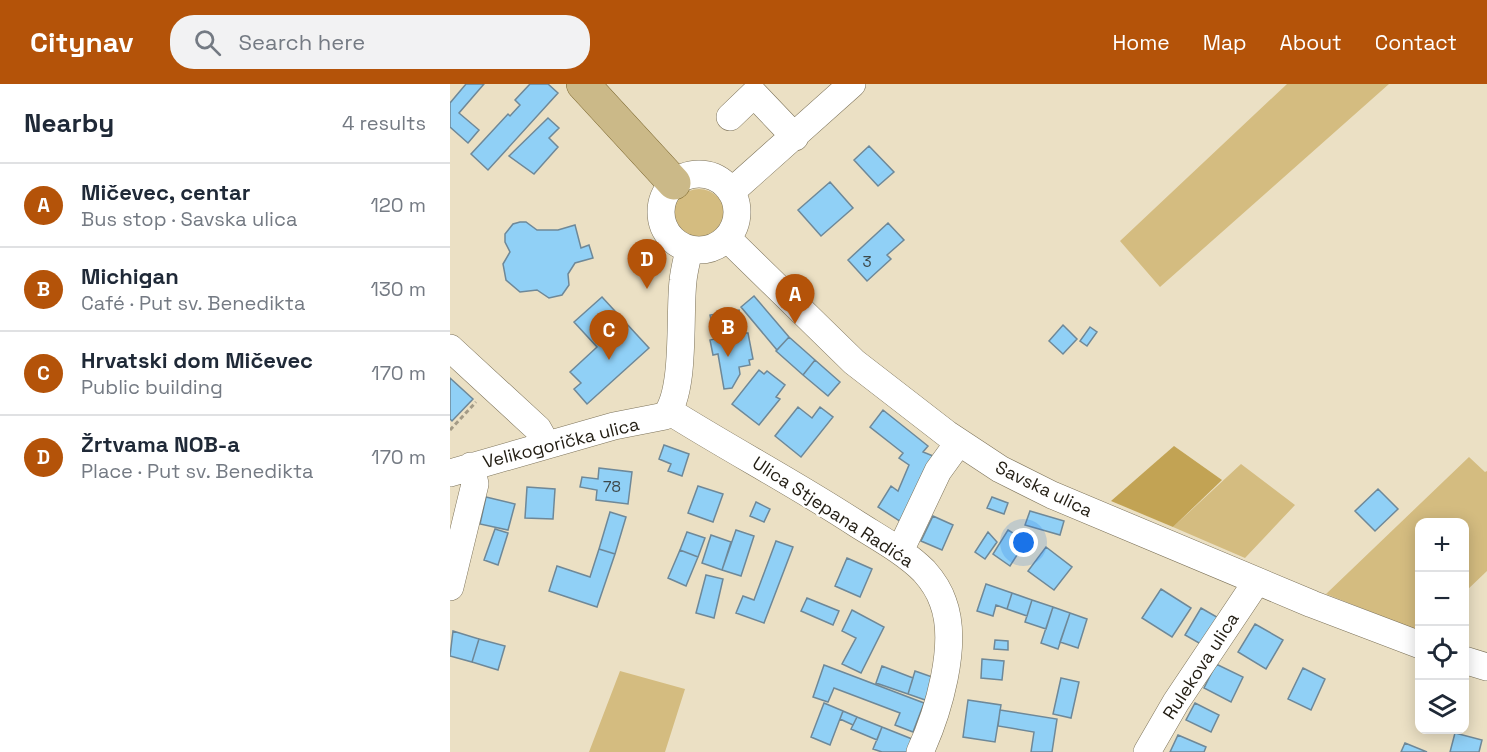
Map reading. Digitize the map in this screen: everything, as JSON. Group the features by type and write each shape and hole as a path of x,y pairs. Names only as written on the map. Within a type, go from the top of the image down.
{"main road":[{"path":"583,84 674,183"}],"street":[{"path":"731,192 852,84"},
{"path":"730,117 754,94 795,137"},
{"path":"706,175 717,178 731,192 737,208 736,220 727,238 709,249 690,249 670,237 661,213 663,201 674,183 687,176 706,175"},
{"name":"Savska ulica","path":"727,238 854,362 959,442 1000,469 1052,495 1257,582 1415,643"},
{"path":"669,411 678,383 683,281 690,249"},
{"path":"450,348 538,429 547,445"},
{"name":"Velikogorička ulica","path":"461,470 614,426 658,419 669,411"},
{"name":"Ulica Stjepana Radića","path":"669,411 781,476 900,552 934,584 944,603 947,650 939,701 920,752"},
{"path":"900,552 938,471 959,442"},
{"path":"450,587 475,484 461,470"},
{"name":"Rulekova ulica","path":"1147,752 1176,702 1257,582"},
{"path":"1469,662 1487,667"}],"path":[{"path":"450,430 491,385"}],"shaded area":[{"path":"1287,84 1389,84 1160,287 1120,241"},
{"path":"699,189 713,193 721,201 725,215 721,229 713,237 699,241 685,237 677,229 673,215 677,201 685,193"},
{"path":"1174,446 1222,480 1173,527 1111,501"},
{"path":"1469,457 1485,472 1487,471 1487,571 1469,588 1469,518 1415,518 1415,629 1326,594"},
{"path":"1241,464 1295,505 1245,558 1173,527"},
{"path":"620,671 685,689 665,752 589,752"}],"building":[{"path":"466,84 484,84 459,113 479,130 468,143 450,127 450,103"},
{"path":"530,84 548,84 558,93 488,170 471,154 508,114 510,116 520,105 515,100"},
{"path":"548,118 559,128 549,138 558,147 534,174 509,156"},
{"path":"869,146 894,172 878,186 854,160"},
{"path":"830,182 853,208 821,236 798,210"},
{"path":"526,222 537,230 558,230 575,225 581,248 589,245 593,258 575,263 568,274 569,285 562,295 549,298 537,290 520,292 506,280 503,264 510,252 505,242 505,234 513,224"},
{"path":"888,223 904,240 887,255 891,259 867,281 848,260"},
{"path":"754,296 789,337 777,350 741,307"},
{"path":"602,297 649,348 587,404 574,389 581,383 570,372 597,347 574,322"},
{"path":"739,310 743,333 748,333 753,359 749,360 750,365 739,367 740,374 732,388 724,389 718,354 713,355 710,340 715,339 710,315"},
{"path":"1063,325 1077,339 1063,354 1049,341"},
{"path":"1090,327 1097,332 1087,346 1080,341"},
{"path":"789,337 815,360 803,375 776,351"},
{"path":"815,360 840,382 828,396 803,375"},
{"path":"759,370 764,374 767,371 785,385 776,397 780,399 759,425 732,404"},
{"path":"450,378 473,399 452,421 450,419"},
{"path":"798,407 812,418 820,407 833,417 801,457 775,436"},
{"path":"883,410 928,446 923,452 933,456 901,522 878,507 891,486 898,491 909,465 899,458 903,453 870,427"},
{"path":"664,445 689,454 682,476 668,471 671,464 659,459"},
{"path":"599,468 632,472 628,504 596,500 597,490 580,487 582,477 598,479"},
{"path":"698,486 723,494 713,522 688,513"},
{"path":"527,487 555,489 553,519 525,518"},
{"path":"1378,489 1398,509 1375,531 1355,511"},
{"path":"486,497 515,504 508,530 480,524"},
{"path":"992,497 1008,503 1004,514 987,508"},
{"path":"756,502 770,509 764,522 750,516"},
{"path":"1030,511 1064,521 1060,535 1025,525"},
{"path":"610,512 626,517 615,554 599,549"},
{"path":"933,516 953,525 942,550 921,541"},
{"path":"495,529 508,533 498,565 484,560"},
{"path":"736,530 754,536 741,576 722,570"},
{"path":"1008,530 1026,541 1010,566 993,554"},
{"path":"687,532 705,538 698,557 680,550"},
{"path":"988,532 997,542 985,559 975,552"},
{"path":"711,535 731,542 722,570 702,563"},
{"path":"776,541 793,547 764,623 736,613 743,596 754,600"},
{"path":"1046,547 1072,567 1054,590 1028,571"},
{"path":"599,549 615,554 597,607 549,591 557,566 590,577"},
{"path":"680,550 698,557 686,586 668,578"},
{"path":"847,558 872,569 860,597 835,586"},
{"path":"706,575 723,579 714,618 696,613"},
{"path":"986,584 1012,593 1007,609 996,605 993,616 977,611"},
{"path":"1161,589 1191,608 1172,637 1142,618"},
{"path":"1012,593 1032,600 1027,616 1007,609"},
{"path":"807,598 839,611 833,625 801,611"},
{"path":"1032,600 1053,607 1046,629 1025,622"},
{"path":"1053,607 1070,613 1058,649 1041,643"},
{"path":"1201,608 1222,620 1206,647 1185,635"},
{"path":"852,610 884,627 861,673 842,664 856,638 842,631"},
{"path":"1070,613 1087,619 1078,648 1060,642"},
{"path":"1255,624 1283,640 1266,669 1238,652"},
{"path":"453,631 479,639 472,662 450,656"},
{"path":"479,639 505,646 498,670 472,662"},
{"path":"995,640 1008,641 1008,650 994,649"},
{"path":"982,659 1004,661 1002,680 981,678"},
{"path":"1216,664 1243,677 1231,702 1204,688"},
{"path":"824,665 924,703 913,732 895,725 900,713 834,688 828,702 813,697"},
{"path":"882,666 913,678 908,694 876,683"},
{"path":"1303,668 1325,679 1311,710 1288,699"},
{"path":"915,671 935,678 928,701 908,694"},
{"path":"1061,678 1079,682 1071,718 1053,714"},
{"path":"968,700 1001,705 995,742 963,737"},
{"path":"824,703 843,711 830,745 811,737"},
{"path":"1195,703 1219,715 1211,732 1186,720"},
{"path":"1000,710 1057,719 1052,752 1031,752 1034,732 998,726"},
{"path":"843,711 857,717 853,725 840,719"},
{"path":"857,717 882,727 877,740 851,729"},
{"path":"882,727 912,739 907,752 882,752 873,749"},
{"path":"1455,734 1482,740 1479,752 1450,752"},
{"path":"1178,735 1206,747 1204,752 1170,752"},
{"path":"1405,743 1427,752 1401,752"}],"place":[{"name":"Žrtvama NOB-a","path":"647,289"},
{"name":"Mičevec, centar","path":"795,324"},
{"name":"Michigan","path":"728,357"},
{"name":"Hrvatski dom Mičevec","path":"609,360"}]}
